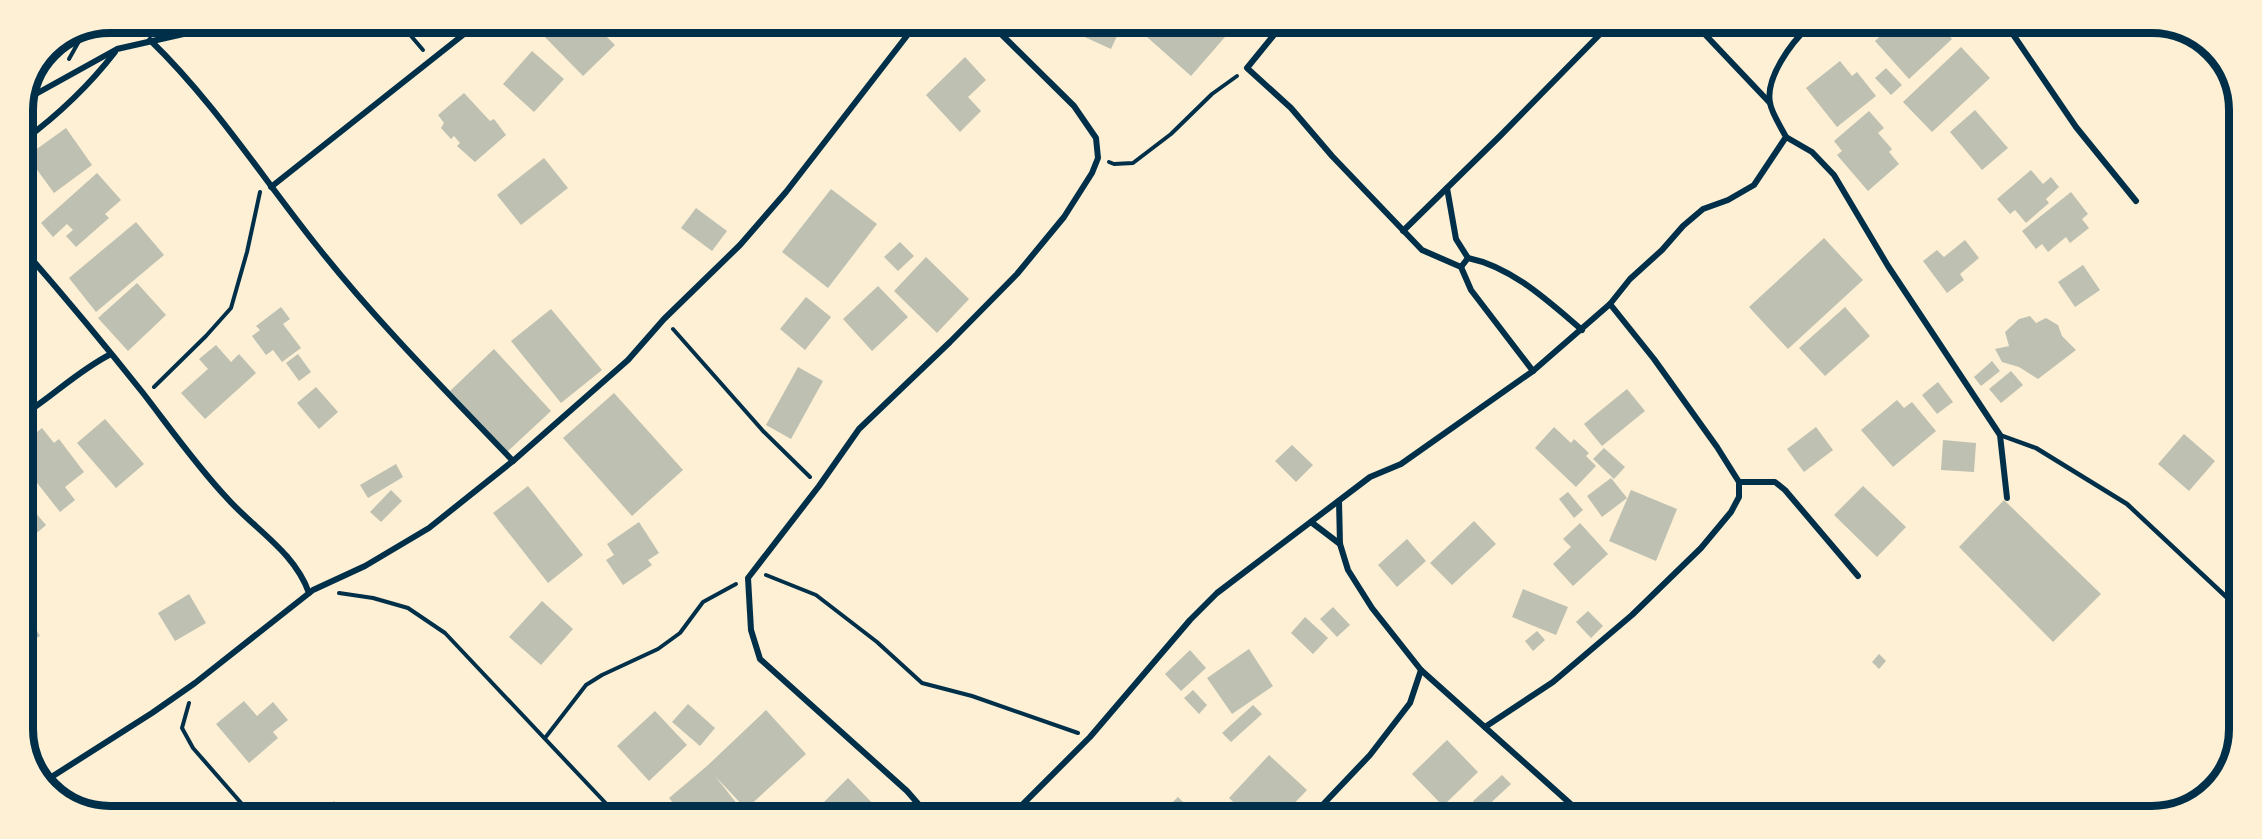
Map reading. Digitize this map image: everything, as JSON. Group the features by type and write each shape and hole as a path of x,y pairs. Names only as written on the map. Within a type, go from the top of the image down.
{"street":[{"path":"34,95 117,49 184,33"},
{"path":"271,187 466,33"},
{"path":"51,778 195,683 311,591 365,566 420,534 513,461 628,360 664,319 740,245 786,192 909,33"},
{"path":"920,806 907,791 760,659 751,630 748,578 819,486 859,429 1017,274 1080,195 1098,158 1096,138 1074,106 1000,33"},
{"path":"1275,33 1247,68 1291,108 1332,156 1422,250 1461,267 1471,290 1533,371"},
{"path":"1403,231 1601,33"},
{"path":"1704,33 1770,103 1786,137 1812,152 1834,175 1888,266 2000,435 2007,498"},
{"path":"1770,103 1773,75 1793,41 1802,33"},
{"path":"2012,33 2076,127 2136,201"},
{"path":"150,40 198,90 318,247 361,298 413,357 513,461"},
{"path":"33,133 82,91 117,49"},
{"path":"1021,806 1090,737 1190,620 1217,593 1370,477 1401,465 1533,371 1610,304 1630,279 1703,209 1728,200 1754,185 1786,137"},
{"path":"1447,188 1456,239 1468,258 1487,262 1526,284 1582,330"},
{"path":"1461,267 1468,258"},
{"path":"33,261 225,497 294,563 311,591"},
{"path":"1485,727 1553,682 1632,615 1701,548 1731,512 1738,497 1739,482 1717,447 1610,304"},
{"path":"33,408 91,364 111,354"},
{"path":"1739,482 1775,482 1785,490 1858,576"},
{"path":"1339,501 1340,544 1348,570 1372,608 1421,670 1573,806"},
{"path":"1311,522 1340,544"},
{"path":"1321,806 1370,755 1410,703 1421,670"}],"lane":[{"path":"2000,435 2036,448 2127,504 2229,599"}],"path":[{"path":"409,33 432,60"},
{"path":"1098,158 1114,164 1133,163 1171,134 1212,94 1247,68"},
{"path":"145,396 231,308 247,252 264,177"},
{"path":"664,319 763,431 819,486"},
{"path":"753,570 816,595 877,642 922,683 972,696 1035,720 1090,737"},
{"path":"545,738 586,685 658,649 680,633 703,602 748,578"},
{"path":"311,591 373,598 408,608 445,633 608,806"},
{"path":"195,683 182,728 193,748 244,806"}],"building":[{"path":"545,33 603,33 615,45 583,76 543,35"},
{"path":"1078,33 1118,33 1111,49"},
{"path":"1150,33 1221,33 1225,37 1191,76 1147,37"},
{"path":"1884,33 1946,33 1952,39 1909,79 1875,41"},
{"path":"1961,47 1990,78 1932,132 1903,102"},
{"path":"532,51 564,79 534,112 503,84"},
{"path":"965,57 986,80 968,97 981,111 960,132 926,95"},
{"path":"1840,61 1852,76 1857,72 1876,96 1837,127 1806,88"},
{"path":"1886,68 1902,85 1891,95 1875,78"},
{"path":"464,93 490,121 494,119 506,135 475,162 457,146 460,143 454,136 451,139 441,128 444,123 438,115"},
{"path":"1975,110 2008,148 1982,170 1950,132"},
{"path":"1869,111 1884,128 1878,133 1892,149 1889,152 1899,164 1868,191 1837,155 1842,151 1834,141"},
{"path":"66,128 92,165 54,193 33,164 33,152"},
{"path":"544,158 568,188 521,225 497,195"},
{"path":"2031,170 2043,184 2051,177 2059,187 2046,199 2049,203 2026,223 2015,210 2010,214 1997,199"},
{"path":"97,173 121,200 105,214 109,218 76,247 66,236 73,230 67,224 53,237 41,223"},
{"path":"831,189 877,224 828,288 782,252"},
{"path":"2071,192 2088,214 2082,219 2089,228 2070,243 2066,237 2048,252 2042,244 2036,249 2022,231"},
{"path":"696,208 727,231 712,251 681,228"},
{"path":"136,222 164,255 96,312 69,278"},
{"path":"1824,238 1863,280 1788,349 1749,307"},
{"path":"1965,240 1979,258 1960,274 1964,280 1947,293 1923,261 1937,250 1944,257"},
{"path":"900,242 914,256 898,271 884,257"},
{"path":"926,257 969,299 937,333 894,291"},
{"path":"2083,265 2100,290 2075,307 2058,282"},
{"path":"137,283 166,315 128,351 98,318"},
{"path":"878,286 908,317 872,351 843,319"},
{"path":"806,297 831,317 805,350 780,329"},
{"path":"281,307 290,319 283,324 301,348 282,362 273,350 266,355 252,336 260,330 256,326"},
{"path":"1845,307 1870,336 1825,376 1799,348"},
{"path":"551,309 602,370 561,403 511,341"},
{"path":"2030,316 2036,323 2046,318 2058,325 2062,336 2076,350 2038,379 2019,367 2002,362 1995,349 2009,346 2005,332 2019,319"},
{"path":"216,345 231,362 239,354 256,373 205,419 181,393 208,369 199,359"},
{"path":"494,349 551,411 507,452 450,391"},
{"path":"298,354 311,372 299,381 286,363"},
{"path":"1992,361 2000,371 1981,386 1974,377"},
{"path":"798,367 823,381 791,439 766,425"},
{"path":"2011,371 2023,385 2001,403 1989,389"},
{"path":"1938,382 1953,402 1937,414 1922,395"},
{"path":"316,387 338,412 319,429 297,403"},
{"path":"1627,389 1645,411 1602,446 1584,424"},
{"path":"614,393 683,470 632,516 563,438"},
{"path":"1897,400 1904,408 1912,402 1936,431 1893,467 1861,430"},
{"path":"105,419 144,464 116,488 77,443"},
{"path":"1554,427 1571,443 1574,439 1589,453 1586,456 1596,466 1576,487 1535,448"},
{"path":"1816,427 1833,450 1804,472 1787,449"},
{"path":"42,428 54,443 59,439 84,472 65,487 75,500 60,512 33,478 33,435"},
{"path":"2184,434 2215,461 2189,491 2158,464"},
{"path":"1943,440 1976,443 1974,472 1941,470"},
{"path":"1292,445 1313,465 1296,482 1275,461"},
{"path":"1604,448 1625,467 1614,479 1593,459"},
{"path":"396,464 403,477 368,498 360,485"},
{"path":"1611,478 1627,498 1602,517 1587,496"},
{"path":"528,486 583,555 548,583 493,513"},
{"path":"1863,486 1906,527 1877,557 1834,515"},
{"path":"391,490 402,501 381,522 370,512"},
{"path":"1631,490 1677,509 1656,561 1609,541"},
{"path":"1568,492 1583,510 1574,518 1559,499"},
{"path":"2004,500 2101,594 2053,642 1959,547"},
{"path":"33,510 46,525 33,536"},
{"path":"1474,521 1496,544 1452,585 1430,563"},
{"path":"639,522 659,553 648,560 652,565 623,585 606,560 614,555 607,544"},
{"path":"1580,523 1608,554 1573,586 1553,564 1571,547 1563,539"},
{"path":"1407,539 1426,561 1397,587 1378,565"},
{"path":"1523,589 1568,607 1556,635 1512,617"},
{"path":"189,594 206,623 175,641 158,613"},
{"path":"542,601 573,629 541,665 509,637"},
{"path":"1333,607 1350,625 1337,637 1320,619"},
{"path":"1588,611 1603,626 1591,638 1576,622"},
{"path":"1305,617 1328,638 1313,654 1291,633"},
{"path":"33,624 40,636 33,640"},
{"path":"1537,631 1545,640 1533,651 1525,641"},
{"path":"1249,649 1273,686 1232,714 1207,678"},
{"path":"1190,650 1206,668 1181,691 1165,674"},
{"path":"1879,654 1886,661 1879,669 1872,662"},
{"path":"1193,690 1207,705 1199,714 1184,698"},
{"path":"244,701 257,716 273,702 288,720 273,732 278,738 249,763 216,724"},
{"path":"688,704 715,728 700,746 672,722"},
{"path":"1253,705 1262,714 1231,742 1222,733"},
{"path":"766,710 806,754 749,806 743,806 715,776 739,806 675,806 669,798 707,766"},
{"path":"655,711 687,745 649,781 617,746"},
{"path":"1447,740 1478,772 1443,806 1412,774"},
{"path":"1269,755 1307,790 1292,806 1238,806 1229,798"},
{"path":"1502,775 1511,784 1487,806 1478,806 1473,801"},
{"path":"848,778 875,806 820,806"},
{"path":"1178,797 1187,806 1168,806"},
{"path":"334,801 339,806 329,806"}]}
